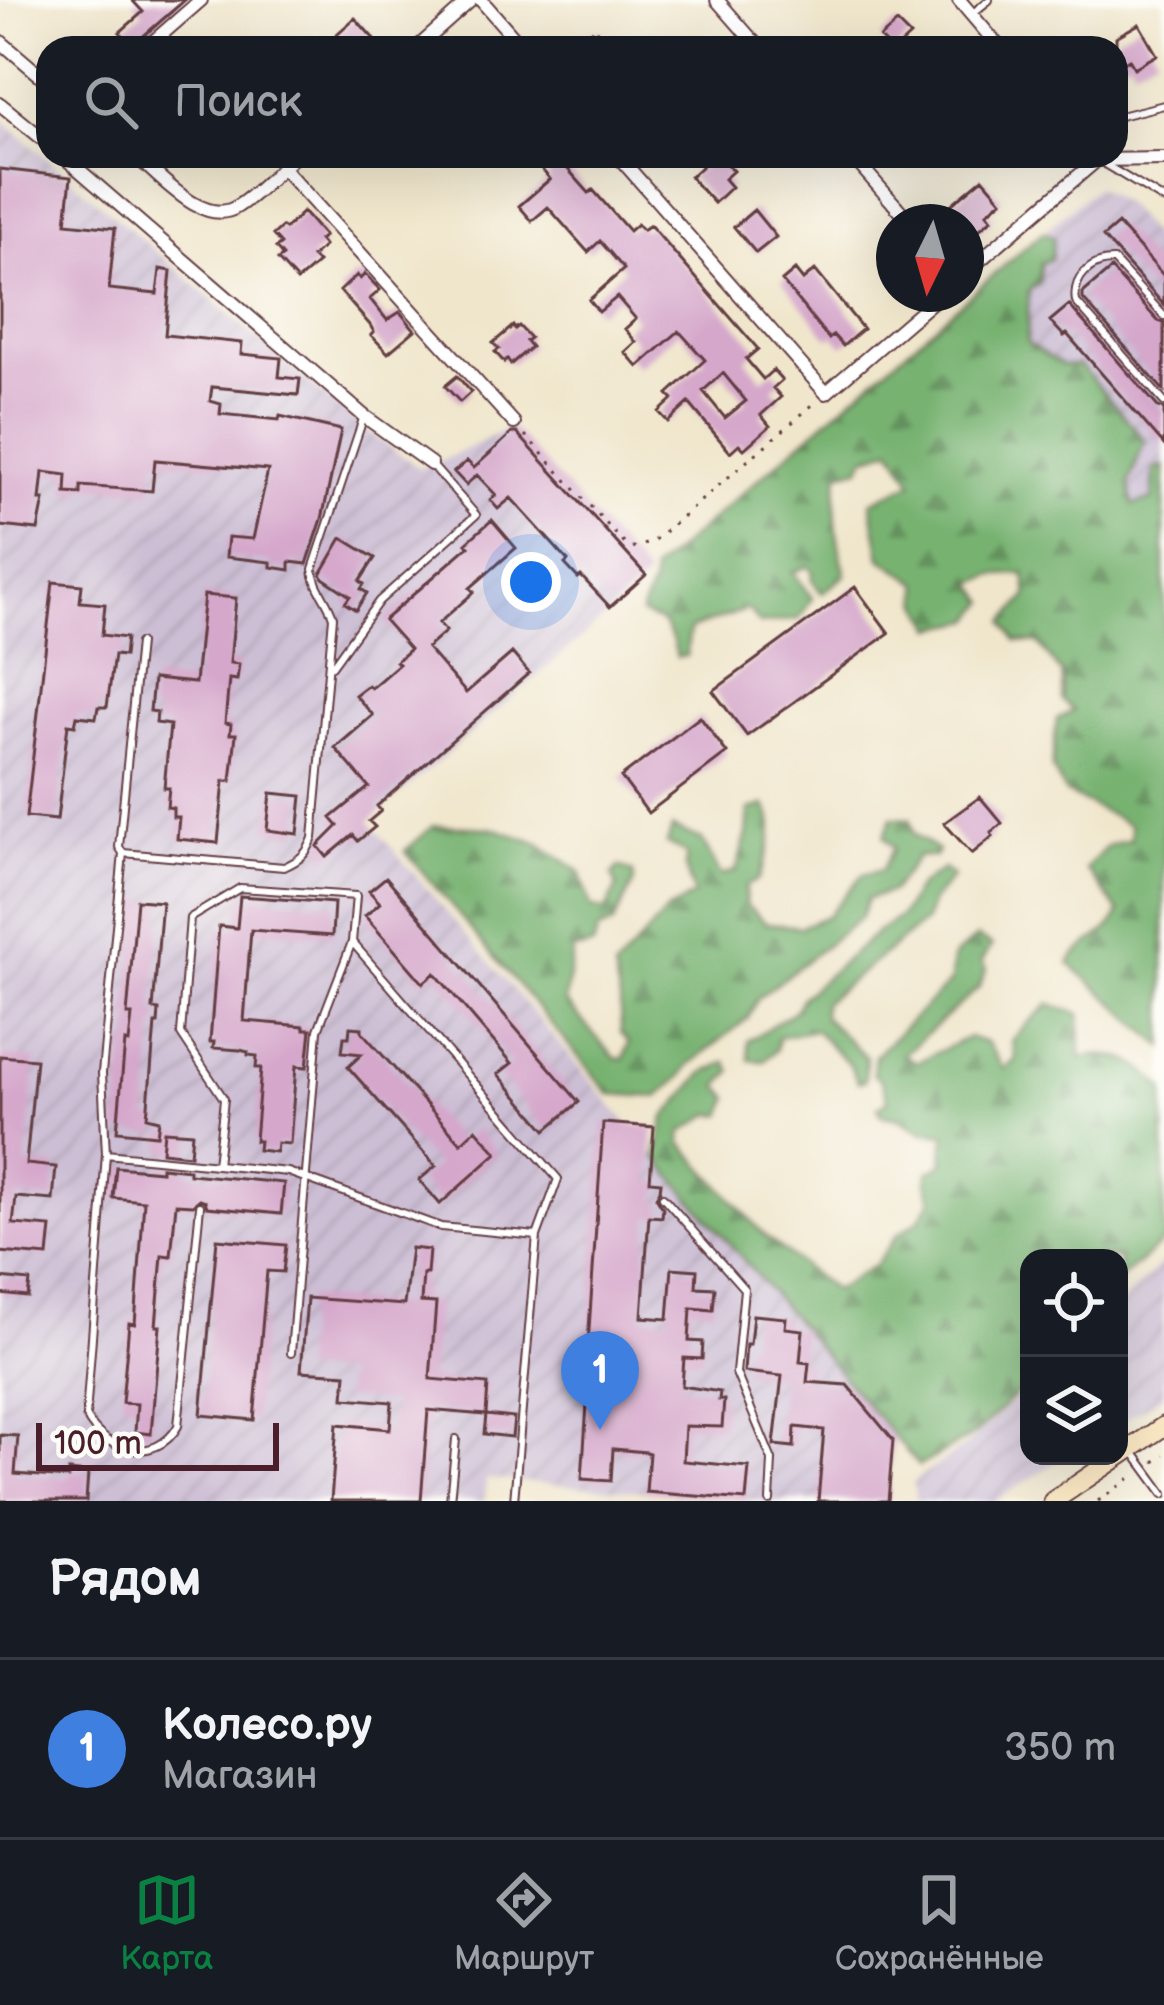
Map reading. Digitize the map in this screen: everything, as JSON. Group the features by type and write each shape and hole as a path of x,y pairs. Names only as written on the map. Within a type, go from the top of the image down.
{"street":[{"path":"160,36 201,0"},
{"path":"430,36 471,0"},
{"path":"481,0 512,36"},
{"path":"717,0 748,36"},
{"path":"958,0 989,36"},
{"path":"0,41 36,72"},
{"path":"0,104 36,133"},
{"path":"1128,158 1164,159"},
{"path":"77,168 364,416 431,464"},
{"path":"150,168 212,213 239,206 281,168"},
{"path":"283,168 514,423"},
{"path":"629,168 826,393 920,312"},
{"path":"863,168 894,204"},
{"path":"984,256 1085,168"},
{"path":"1053,1501 1164,1426"}],"lane":[{"path":"971,15 989,0"},
{"path":"1128,114 1164,105"},
{"path":"1112,168 1164,200"},
{"path":"1164,316 1114,260 1095,264 1077,281 1076,302 1164,402"},
{"path":"123,853 284,867 308,851 333,617 314,569 364,416"},
{"path":"328,671 379,602 476,515 431,464"},
{"path":"139,643 102,1073 106,1154 86,1416 96,1433 121,1447 150,1450 168,1441 178,1426 200,1206"},
{"path":"217,1165 224,1099 181,1034 190,918 240,888 356,896 352,942 318,1030 291,1353"},
{"path":"352,942 558,1179 537,1236 514,1501"},
{"path":"106,1154 288,1172 441,1227 537,1236"},
{"path":"664,1197 744,1289 736,1372 772,1460 770,1501"},
{"path":"450,1501 456,1438"},
{"path":"1130,1448 1164,1494"}],"path":[{"path":"514,423 623,543 636,548 654,541 826,393"},
{"path":"1098,1501 1164,1455"}],"shaded area":[{"path":"0,118 36,149 36,168 58,168 361,427 419,468 511,427 647,577 369,821 628,1124 654,1127 652,1153 893,1436 888,1501 764,1501 486,1479 484,1501 0,1501"},
{"path":"1096,187 1124,204 1164,249 1164,466 1154,470 1152,501 1133,505 1129,483 1145,439 1080,366 1062,365 1027,343 1029,290 1040,263 1051,258 1053,237 1043,232"},
{"path":"1164,1261 1164,1395 1128,1417 1128,1357 1128,1295"},
{"path":"1020,1395 1020,1465 1052,1465 995,1501 916,1501 913,1482 964,1447"}],"green space":[{"path":"1043,232 1054,237 1051,259 1041,263 1039,284 1029,290 1027,343 1062,365 1080,366 1145,440 1129,483 1133,505 1152,500 1154,470 1164,466 1164,1047 1069,963 1110,927 1119,912 1086,869 1107,846 1131,839 1130,825 1066,793 1052,768 1057,719 1073,711 1062,700 1062,674 1038,643 1016,641 1005,622 1028,596 1025,574 994,575 974,583 987,602 973,620 934,628 920,601 920,584 881,558 871,502 913,482 892,448 866,457 860,468 839,473 836,524 846,575 822,593 807,566 793,572 812,598 799,619 760,624 748,609 690,629 686,656 677,657 662,622 641,614 653,571 951,312 984,312 984,283"},
{"path":"765,805 772,822 770,842 758,880 746,886 745,904 766,923 801,927 827,916 862,875 882,870 894,848 884,837 892,818 910,819 914,834 938,851 935,857 918,856 891,892 867,899 861,917 757,999 748,1018 658,1097 610,1094 405,851 433,826 492,828 536,842 580,872 591,908 606,910 617,887 612,875 620,867 633,873 634,882 613,924 598,930 593,946 573,950 565,1002 615,1058 624,1059 629,1042 621,1033 614,970 667,911 694,895 685,867 687,854 667,844 672,828 702,840 721,876 736,871 749,810"},
{"path":"943,869 952,877 932,901 925,921 823,1003 823,1016 866,1057 865,1080 858,1082 850,1065 815,1030 778,1037 776,1050 764,1061 750,1060 748,1041 796,1010 803,996 901,916 917,888"},
{"path":"977,937 992,946 982,961 986,970 979,987 903,1055 917,1062 969,1037 987,1043 1004,1069 1016,1060 1012,1041 1050,1004 1080,1014 1081,1058 1127,1060 1164,1088 1164,1241 1128,1272 1128,1249 1020,1249 1020,1391 975,1434 919,1466 656,1157 665,1118 704,1073 727,1062 732,1071 719,1085 730,1098 723,1115 711,1114 683,1132 681,1142 766,1237 834,1291 876,1264 897,1235 919,1220 932,1199 928,1173 942,1164 946,1134 924,1132 882,1115 878,1107 888,1100 882,1082 873,1074 875,1056 951,981 953,957"}],"building":[{"path":"132,0 185,0 144,36 124,36 120,32 143,12"},
{"path":"355,18 371,36 335,36"},
{"path":"897,23 910,36 882,36"},
{"path":"1139,24 1157,55 1134,68 1128,60 1128,36 1118,36"},
{"path":"540,168 567,168 629,231 637,224 643,230 650,225 758,349 746,359 763,379 773,370 782,380 773,388 781,397 761,415 770,426 744,449 739,444 730,452 689,403 668,422 659,412 673,399 668,394 705,360 679,331 638,367 625,352 636,342 625,329 636,319 617,297 599,312 589,300 624,269 600,241 588,252 548,207 532,221 519,206 550,179","holes":["723,373 746,401 725,418 703,391"]},
{"path":"700,168 733,171 724,179 731,187 714,203 690,177"},
{"path":"0,169 71,177 66,223 115,228 109,289 157,294 160,269 171,271 165,335 242,343 241,354 281,358 279,377 300,379 298,395 212,387 210,401 221,404 220,414 279,420 280,416 341,430 307,564 290,562 290,570 271,567 271,562 226,557 228,537 253,539 268,470 155,460 152,491 81,486 81,494 66,493 67,475 43,472 38,530 0,526"},
{"path":"983,178 1002,200 987,213 992,219 984,226 984,204 952,204"},
{"path":"754,210 776,237 756,253 734,227"},
{"path":"303,212 324,236 319,240 324,246 312,257 318,263 297,281 278,260 283,256 276,248 281,244 273,235"},
{"path":"1118,224 1164,276 1164,305 1103,237"},
{"path":"1111,269 1164,323 1164,391 1083,299 1083,293"},
{"path":"795,270 803,280 815,270 863,329 843,346 833,335 829,339 782,281"},
{"path":"365,274 380,290 370,299 387,320 400,312 415,330 388,353 340,291 357,275 360,279"},
{"path":"1069,305 1164,409 1164,445 1067,334 1050,321"},
{"path":"513,326 530,338 526,341 531,347 511,364 495,352 499,349 493,343"},
{"path":"457,376 471,392 460,402 445,386"},
{"path":"517,433 646,575 610,607 565,564 568,561 511,498 498,509 490,500 496,495 477,475 466,485 454,472 467,461 474,468"},
{"path":"492,520 516,548 470,588 474,592 439,623 446,631 427,648 466,693 512,653 529,673 377,806 381,811 369,821 375,827 358,841 353,835 327,857 318,846 338,826 331,818 369,787 335,748 373,715 355,695 368,685 371,688 410,649 384,620"},
{"path":"342,538 375,558 360,581 367,593 356,610 345,603 350,596 321,574"},
{"path":"53,582 82,585 80,602 105,604 102,635 126,638 124,656 114,655 107,707 98,707 96,718 77,716 75,725 68,724 57,820 26,817"},
{"path":"855,587 889,633 747,736 713,691"},
{"path":"204,595 236,598 230,663 239,664 237,680 229,679 225,723 231,724 230,734 236,734 231,781 224,781 218,843 177,839 179,817 173,817 173,808 167,807 169,788 164,788 170,725 156,723 157,712 150,711 153,679 195,683"},
{"path":"700,717 727,753 648,813 621,777"},
{"path":"271,793 302,796 298,834 267,830"},
{"path":"980,797 1002,823 972,854 944,823"},
{"path":"386,877 579,1102 546,1130 498,1074 512,1063 435,973 423,983 365,916 380,903 369,891"},
{"path":"240,896 334,903 332,936 251,930 244,1021 311,1029 307,1067 296,1066 290,1144 277,1143 276,1152 258,1150 259,1141 255,1141 261,1068 256,1068 257,1056 213,1048 210,1042 219,926 237,928"},
{"path":"137,900 162,902 153,1009 159,1010 147,1117 159,1120 157,1135 117,1131 132,1015 127,1015"},
{"path":"350,1027 362,1028 461,1143 476,1129 497,1153 440,1204 419,1180 436,1166 348,1067 362,1054 342,1052"},
{"path":"0,1056 36,1059 26,1164 56,1167 53,1200 16,1197 13,1224 51,1227 48,1256 0,1252"},
{"path":"603,1123 654,1127 650,1181 661,1182 656,1197 663,1208 662,1217 649,1216 642,1317 668,1319 672,1268 697,1270 696,1287 715,1288 713,1310 691,1308 689,1341 703,1342 702,1359 684,1358 682,1386 720,1392 722,1427 685,1426 683,1461 749,1467 746,1500 646,1492 646,1452 613,1449 611,1481 582,1479"},
{"path":"164,1131 192,1133 190,1155 162,1152"},
{"path":"116,1167 161,1171 161,1167 284,1183 281,1214 207,1207 200,1199 193,1205 176,1204 171,1256 162,1255 151,1434 135,1432 137,1404 122,1403 129,1323 135,1324 144,1201 113,1198"},
{"path":"217,1239 286,1245 283,1272 267,1271 254,1420 201,1415"},
{"path":"411,1248 429,1250 421,1302 436,1303 430,1379 488,1384 486,1415 428,1410 421,1501 331,1501 337,1424 390,1429 392,1402 344,1398 346,1374 301,1371 307,1298 404,1305"},
{"path":"0,1278 30,1281 28,1297 0,1294"},
{"path":"753,1315 786,1318 785,1328 803,1330 800,1362 809,1363 807,1382 847,1385 893,1440 888,1501 818,1501 824,1430 795,1427 794,1447 774,1445 782,1376 744,1372"},
{"path":"486,1415 514,1418 512,1437 484,1434"},
{"path":"0,1435 18,1436 15,1474 68,1478 69,1471 88,1473 86,1501 0,1501"}],"place":[{"name":"Колесо.ру","path":"600,1430"}]}
